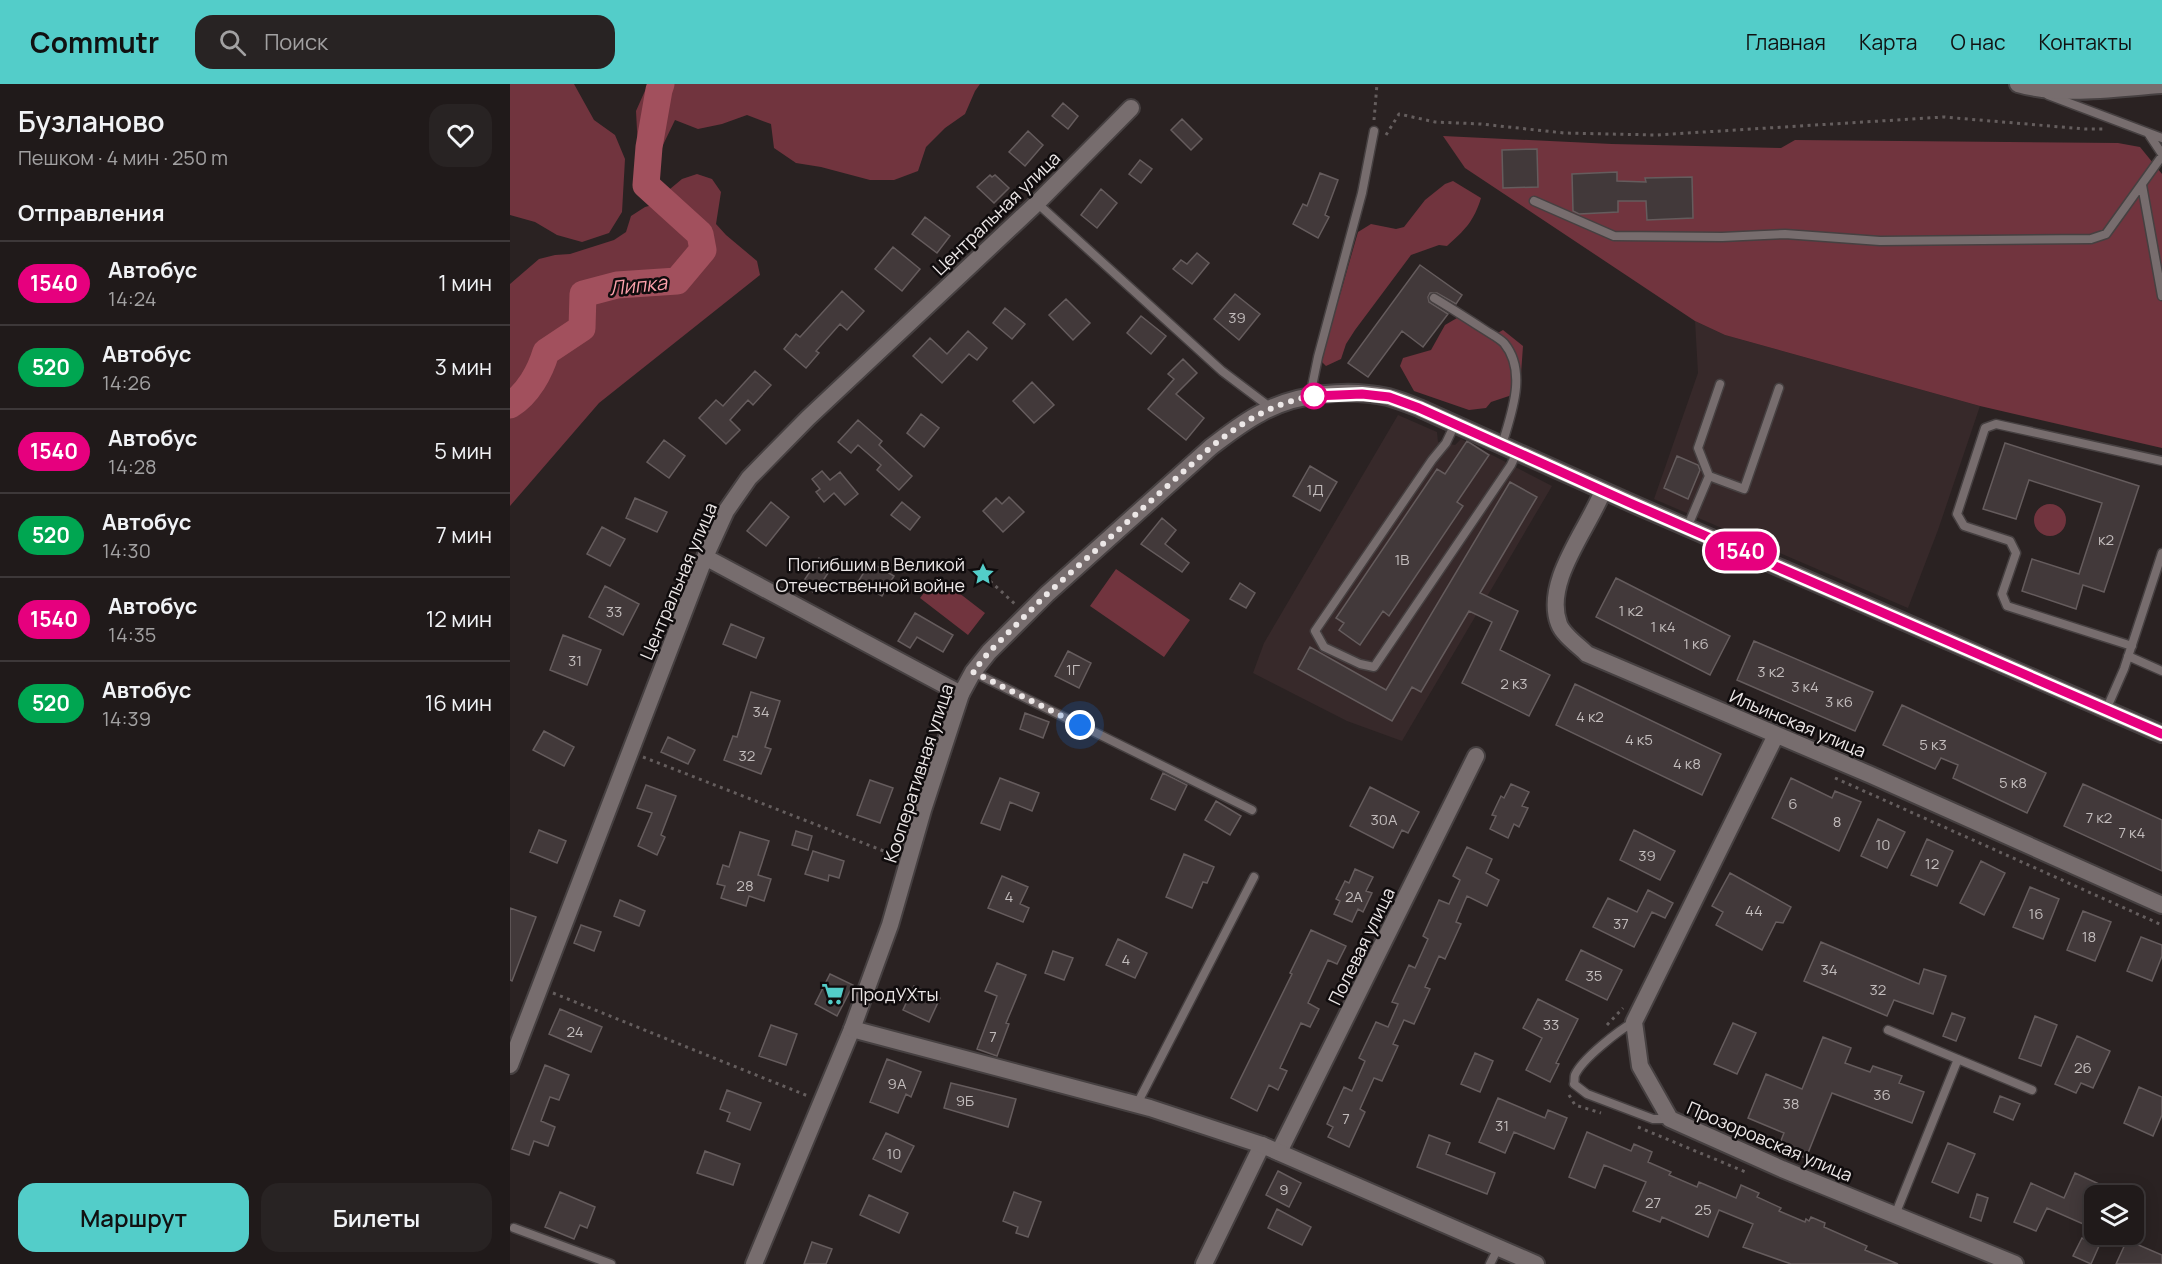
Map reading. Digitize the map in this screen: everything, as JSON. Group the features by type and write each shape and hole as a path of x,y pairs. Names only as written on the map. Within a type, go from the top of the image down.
{"street":[{"path":"2025,86 2086,90 2162,85"},
{"name":"Центральная улица","path":"510,1065 705,557 726,511 749,478 808,418 1037,203 1131,108"},
{"name":"Кооперативная улица","path":"754,1264 820,1101 852,1029 890,925 961,694 973,672 989,652 1026,615 1211,447 1236,428 1271,408 1310,396 1362,394 1389,397 1419,408 1687,528 2162,734"},
{"name":"Ильинская улица","path":"1603,491 1558,581 1555,606 1560,626 1587,654 2162,905"},
{"path":"705,557 961,694"},
{"path":"1634,1022 1776,735"},
{"name":"Полевая улица","path":"1279,1152 1476,756"},
{"name":"Прозоровская улица","path":"1634,1022 1640,1066 1670,1119 1782,1169 2015,1264"},
{"path":"852,1029 1137,1104 1262,1145 1498,1248 1516,1260 1536,1264"},
{"path":"1204,1264 1262,1145"}],"lane":[{"path":"2025,86 2162,138"},
{"path":"1310,396 1318,357 1362,193 1374,131"},
{"path":"1534,201 1614,236 1722,237 1785,234 1880,241 2091,239 2106,234 2162,155 2148,133"},
{"path":"2142,185 2162,296"},
{"path":"1037,203 1222,371 1271,408"},
{"path":"1434,298 1503,342 1510,353 1516,372 1510,448 1511,465 1374,667 1324,647 1315,632 1432,460 1446,443 1455,424"},
{"path":"1687,528 1709,476 1698,448 1720,384"},
{"path":"1709,476 1744,489 1779,388"},
{"path":"2132,646 2007,606 2002,594 2016,553 2010,541 1964,526 1958,514 1985,428 1996,424 2162,461"},
{"path":"2106,710 2132,646 2162,553"},
{"path":"2128,656 2162,671"},
{"path":"973,672 1252,810"},
{"path":"1137,1104 1254,877"},
{"path":"1634,1022 1617,1032 1586,1062 1575,1074 1574,1084 1587,1094 1653,1119 1670,1119"},
{"path":"1888,1030 2032,1090"},
{"path":"1895,1215 1958,1059"},
{"path":"514,1228 610,1264"},
{"path":"1490,1264 1498,1248"}],"path":[{"path":"1374,131 1377,84"},
{"path":"1368,161 1399,114 1435,122 1481,124 1564,133 1656,135 1944,117 2106,129"},
{"path":"990,581 1026,615"},
{"path":"630,752 909,861"},
{"path":"1833,778 2162,925"},
{"path":"540,988 820,1101"},
{"path":"1604,1028 1626,1005"},
{"path":"1568,1087 1569,1095 1575,1105 1605,1115"},
{"path":"1638,1127 1748,1173"}],"shaded area":[{"path":"510,84 574,84 594,120 615,135 625,159 622,212 609,233 582,242 557,235 535,222 510,215"},
{"path":"648,84 980,84 965,114 945,128 926,147 918,171 894,180 870,180 796,163 774,148 771,124 747,115 698,129 675,120 662,147 638,149 636,111"},
{"path":"1443,136 1612,144 1781,148 1795,140 2118,143 2140,147 2162,174 2162,448 1980,406 1725,335 1695,321 1465,168"},
{"path":"697,174 712,179 721,192 716,224 757,261 760,275 599,403 510,506 510,284 539,259 570,254 614,240 626,232 631,216 645,207 660,203 670,189 682,179"},
{"path":"1453,181 1481,198 1468,225 1447,246 1439,245 1411,255 1355,330 1346,344 1341,359 1326,366 1321,361 1358,232 1371,224 1396,229 1404,227 1425,200 1445,184"},
{"path":"1457,318 1496,334 1503,330 1523,346 1521,374 1512,395 1491,402 1486,408 1469,410 1414,391 1400,366 1403,358 1431,350 1445,325"},
{"path":"1695,321 1725,335 1980,406 1938,530 1908,608 1654,499 1698,373"},
{"path":"1398,415 1437,432 1438,442 1455,445 1461,439 1552,486 1402,741 1347,721 1253,673 1264,643"},
{"path":"2050,504 2061,509 2066,520 2061,531 2050,536 2039,531 2034,520 2039,509"},
{"path":"1116,569 1190,620 1164,657 1090,606"},
{"path":"937,576 985,613 968,635 920,598"}],"building":[{"path":"1063,103 1078,116 1068,129 1052,116"},
{"path":"1182,119 1202,139 1191,150 1171,130"},
{"path":"1028,131 1043,145 1025,166 1009,152"},
{"path":"1537,149 1538,187 1503,188 1502,150"},
{"path":"1140,160 1152,169 1141,183 1129,174"},
{"path":"1617,172 1617,181 1646,182 1645,178 1692,177 1693,218 1647,220 1646,201 1618,201 1618,212 1579,214 1573,211 1572,174"},
{"path":"1320,173 1338,180 1325,215 1329,217 1318,238 1293,224 1303,204 1307,206"},
{"path":"990,175 992,177 995,175 1009,188 994,203 977,187"},
{"path":"1101,189 1117,203 1097,228 1081,215"},
{"path":"925,217 950,236 937,253 912,234"},
{"path":"893,247 920,269 902,291 875,269"},
{"path":"1197,253 1209,263 1192,284 1173,269 1181,260 1187,264"},
{"path":"1420,265 1462,295 1456,304 1437,293 1430,293 1429,302 1448,314 1423,347 1402,331 1368,377 1348,363"},
{"path":"842,291 864,311 847,330 840,324 816,351 819,353 806,368 784,349 796,334 800,337"},
{"path":"1235,294 1260,314 1239,340 1214,319"},
{"path":"1066,299 1090,323 1073,340 1049,315"},
{"path":"1005,308 1025,324 1012,339 993,323"},
{"path":"1141,316 1166,336 1151,354 1127,333"},
{"path":"968,331 987,348 977,360 969,354 942,383 913,356 930,338 947,354"},
{"path":"1183,359 1197,373 1176,394 1204,418 1186,440 1148,409 1174,379 1168,374"},
{"path":"755,371 771,385 753,405 748,400 730,420 740,430 726,444 699,418 716,400 723,406"},
{"path":"1032,382 1054,405 1034,423 1013,401"},
{"path":"921,414 939,428 924,447 907,433"},
{"path":"858,420 882,441 879,445 912,476 899,490 877,470 881,465 858,445 851,453 838,442"},
{"path":"664,440 685,456 669,478 647,462"},
{"path":"1467,441 1489,455 1457,502 1463,506 1389,616 1383,611 1360,645 1339,630 1344,623 1336,618 1437,469 1445,474"},
{"path":"2005,443 2139,486 2104,592 2083,585 2076,609 2022,591 2032,559 2079,574 2102,503 2029,480 2016,519 1983,509"},
{"path":"1677,456 1698,465 1700,470 1688,499 1664,488"},
{"path":"1310,466 1337,482 1320,511 1293,496"},
{"path":"822,471 830,480 840,472 858,494 845,505 834,493 824,502 816,492 820,489 812,479"},
{"path":"1510,482 1537,497 1480,593 1518,611 1500,650 1550,675 1529,716 1462,683 1492,622 1469,611 1421,692 1412,687 1392,721 1298,669 1310,647 1386,690"},
{"path":"1009,497 1024,512 1003,532 983,511 996,498 1002,504"},
{"path":"635,498 667,512 657,532 626,518"},
{"path":"771,502 789,517 766,546 747,531"},
{"path":"902,502 920,517 910,530 891,515"},
{"path":"1162,518 1176,530 1165,544 1189,563 1182,572 1141,544"},
{"path":"602,527 625,539 610,566 587,554"},
{"path":"819,558 832,567 815,593 801,585"},
{"path":"870,562 894,576 882,596 858,582"},
{"path":"1616,578 1730,636 1710,675 1596,617"},
{"path":"1240,583 1255,593 1246,608 1230,599"},
{"path":"605,586 639,604 623,635 589,617"},
{"path":"915,613 953,635 943,652 917,637 910,648 898,641"},
{"path":"731,624 764,638 756,658 723,644"},
{"path":"563,635 601,650 587,685 550,670"},
{"path":"1754,641 1873,692 1855,731 1737,680"},
{"path":"1068,651 1091,663 1079,688 1055,676"},
{"path":"1575,684 1721,754 1702,795 1556,725"},
{"path":"751,692 780,701 765,747 771,749 761,774 724,760 733,736 737,737"},
{"path":"1902,705 2046,773 2027,813 1953,778 1958,765 1941,758 1935,769 1883,745"},
{"path":"1025,713 1049,722 1043,738 1020,729"},
{"path":"544,731 574,747 564,766 533,750"},
{"path":"668,737 695,750 688,764 661,752"},
{"path":"1163,773 1187,785 1175,810 1151,799"},
{"path":"1000,778 1039,793 1032,811 1010,802 1000,830 981,823"},
{"path":"1791,778 1832,798 1835,791 1861,802 1839,851 1772,818"},
{"path":"870,780 893,788 880,823 857,815"},
{"path":"1511,784 1529,792 1522,806 1528,808 1519,827 1514,824 1508,838 1490,829 1496,816 1492,815 1501,796 1504,798"},
{"path":"2083,784 2162,820 2162,871 2064,826"},
{"path":"646,785 676,796 661,835 665,837 657,855 638,846 652,813 637,808"},
{"path":"1370,787 1419,812 1408,833 1402,830 1393,848 1350,826"},
{"path":"1216,801 1241,816 1230,835 1205,820"},
{"path":"1878,819 1905,832 1887,868 1861,856"},
{"path":"539,830 566,841 557,863 530,852"},
{"path":"1634,830 1675,851 1660,880 1620,860"},
{"path":"796,831 812,836 808,850 792,845"},
{"path":"740,832 769,841 758,875 771,879 764,901 749,896 746,906 721,898 725,886 717,884 723,865 729,867"},
{"path":"1927,839 1953,851 1937,886 1911,875"},
{"path":"1467,847 1492,859 1486,873 1499,880 1487,906 1467,896 1456,922 1461,924 1445,959 1439,956 1425,987 1430,989 1414,1024 1404,1020 1393,1044 1398,1046 1382,1081 1374,1078 1360,1109 1365,1112 1349,1147 1328,1137 1333,1127 1327,1124 1344,1087 1352,1091 1365,1061 1359,1058 1376,1022 1388,1027 1398,1004 1392,1002 1409,965 1415,968 1428,939 1423,936 1439,900 1449,904 1460,880 1453,876"},
{"path":"813,851 844,861 839,878 829,875 828,881 805,874"},
{"path":"1184,854 1214,867 1207,883 1203,882 1192,908 1166,897"},
{"path":"1981,861 2005,873 1984,915 1960,903"},
{"path":"1355,869 1373,877 1366,891 1372,893 1363,912 1358,909 1352,922 1334,914 1340,901 1336,899 1345,881 1349,883"},
{"path":"1730,873 1791,907 1783,923 1776,922 1762,950 1716,925 1723,912 1712,906"},
{"path":"1002,876 1028,887 1020,904 1029,908 1023,922 988,908"},
{"path":"2030,887 2059,899 2043,939 2013,927"},
{"path":"1648,890 1673,903 1665,918 1652,912 1634,947 1593,927 1608,898 1637,912"},
{"path":"620,900 645,911 639,926 614,916"},
{"path":"510,908 536,917 512,981 510,980"},
{"path":"2083,911 2111,922 2095,961 2067,950"},
{"path":"581,925 601,932 594,951 574,943"},
{"path":"1311,930 1346,946 1337,964 1328,960 1308,1003 1319,1009 1310,1027 1301,1023 1280,1068 1287,1071 1278,1090 1269,1085 1257,1111 1231,1098"},
{"path":"2141,937 2162,945 2162,956 2152,981 2127,971"},
{"path":"1118,939 1147,953 1135,978 1106,965"},
{"path":"1821,942 1919,984 1924,969 1946,976 1933,1014 1894,1000 1887,1016 1804,981"},
{"path":"1581,950 1622,970 1607,1000 1566,980"},
{"path":"1053,951 1073,958 1064,980 1045,973"},
{"path":"997,963 1026,975 1006,1023 1009,1024 997,1056 977,1049 997,996 985,991"},
{"path":"830,974 853,985 837,1016 815,1004"},
{"path":"914,986 940,998 929,1022 903,1010"},
{"path":"1538,999 1578,1019 1556,1063 1559,1064 1550,1082 1526,1070 1542,1038 1523,1028"},
{"path":"560,1009 602,1027 591,1052 549,1034"},
{"path":"1952,1013 1965,1018 1956,1041 1943,1036"},
{"path":"2035,1016 2057,1025 2041,1066 2019,1058"},
{"path":"1733,1023 1756,1033 1737,1074 1714,1064"},
{"path":"771,1025 797,1034 786,1065 759,1056"},
{"path":"2077,1036 2110,1051 2093,1088 2081,1083 2076,1093 2055,1084"},
{"path":"1823,1037 1851,1048 1845,1063 1870,1072 1873,1066 1902,1076 1899,1083 1924,1092 1912,1123 1832,1093 1806,1158 1778,1148 1784,1133 1748,1118 1766,1074 1802,1089"},
{"path":"1475,1053 1493,1061 1480,1092 1461,1084"},
{"path":"887,1059 921,1072 911,1097 906,1094 898,1113 870,1102"},
{"path":"545,1065 569,1075 559,1100 550,1097 541,1121 555,1127 548,1146 534,1141 529,1155 512,1149"},
{"path":"951,1083 1016,1099 1008,1127 944,1108"},
{"path":"2139,1087 2162,1097 2162,1115 2153,1136 2124,1123"},
{"path":"727,1090 761,1103 750,1130 727,1121 730,1113 720,1109"},
{"path":"2000,1096 2020,1104 2013,1120 1994,1112"},
{"path":"1498,1098 1545,1118 1548,1110 1567,1118 1554,1149 1514,1132 1505,1153 1479,1142"},
{"path":"1587,1132 1631,1151 1634,1144 1652,1152 1648,1162 1671,1172 1669,1175 1697,1187 1699,1182 1736,1198 1741,1185 1759,1193 1757,1197 1781,1208 1779,1211 1805,1222 1811,1217 1825,1223 1824,1227 1867,1246 1865,1250 1898,1264 1791,1264 1743,1247 1753,1224 1719,1210 1708,1237 1662,1217 1660,1222 1633,1211 1646,1182 1604,1165 1595,1188 1569,1177"},
{"path":"886,1133 914,1146 901,1172 873,1159"},
{"path":"1429,1135 1450,1143 1446,1154 1495,1173 1487,1194 1417,1167"},
{"path":"1948,1143 1975,1154 1958,1193 1932,1182"},
{"path":"705,1151 740,1164 733,1185 697,1173"},
{"path":"1278,1171 1301,1183 1289,1207 1266,1195"},
{"path":"2075,1173 2101,1185 2084,1185 2084,1224 2047,1208 2036,1231 2014,1222 2031,1183 2064,1198"},
{"path":"560,1192 595,1207 587,1228 580,1225 574,1239 545,1227"},
{"path":"1014,1192 1041,1202 1028,1237 1016,1233 1018,1227 1003,1221"},
{"path":"1977,1194 1988,1198 1981,1221 1970,1217"},
{"path":"869,1195 908,1213 899,1233 860,1215"},
{"path":"1277,1209 1311,1227 1302,1245 1268,1228"},
{"path":"2082,1238 2084,1245 2099,1246 2091,1264 2073,1256"},
{"path":"812,1242 832,1249 826,1264 804,1264"},
{"path":"2125,1245 2139,1245 2162,1255 2162,1264 2116,1264"}],"waterway":[{"name":"Липка","path":"510,405 532,382 546,352 582,328 583,294 617,285 677,281 703,250 700,234 646,185 649,147 661,84"}],"bus line":[{"name":"1540","path":"1314,396 1362,394 1389,397 1419,408 1630,503 2162,734"}],"place":[{"name":"Погибшим в Великой Отечественной войне","path":"983,574"},
{"name":"ПродУХты","path":"833,994"}],"route":[{"path":"1080,725 973,672 1007,632 1047,594 1211,447 1262,412 1314,396"}]}
